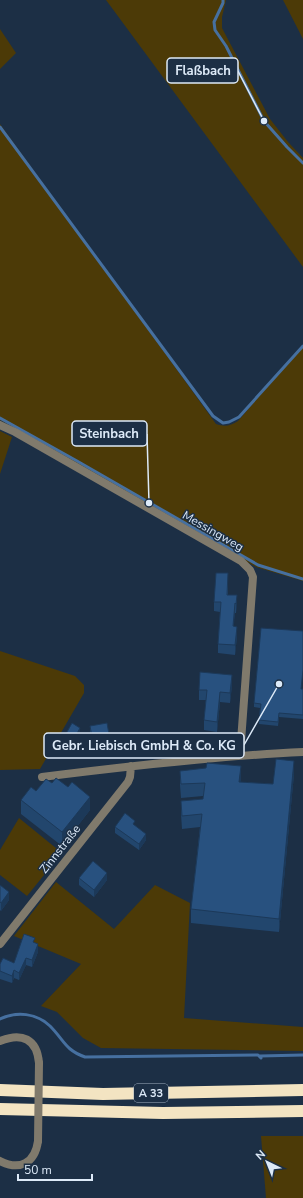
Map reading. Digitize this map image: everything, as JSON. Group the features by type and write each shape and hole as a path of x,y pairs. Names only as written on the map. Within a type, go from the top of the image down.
{"highway":[{"name":"A 33","path":"0,1090 103,1094 303,1090"},
{"name":"A 33","path":"0,1109 163,1113 303,1110"}],"street":[{"name":"Messingweg","path":"0,425 15,432 241,561 250,570 254,577 240,755"},
{"path":"42,778 131,766 240,755 303,752"},
{"name":"Zinnstraße","path":"0,944 128,782 131,766"},
{"path":"0,1041 17,1037 29,1040 36,1047 39,1063 38,1141 36,1152 26,1163 19,1166 6,1164 0,1161"}],"shaded area":[{"path":"106,0 226,0 222,17 222,28 270,119 303,158 303,267"},
{"path":"283,0 303,0 303,39"},
{"path":"0,29 16,53 0,69"},
{"path":"0,124 216,424 227,426 238,421 303,345 303,581 256,567 0,420"},
{"path":"0,431 12,437 0,474"},
{"path":"0,651 75,676 84,685 84,693 40,769 0,770"},
{"path":"19,818 62,853 27,896 0,875 0,850"},
{"path":"56,882 114,929 155,885 190,903 184,1018 303,1027 303,1051 101,1048 83,1038 57,1012 41,1006 81,964 14,936"},
{"path":"261,1136 303,1136 303,1198 266,1198"}],"building":[{"path":"216,573 228,573 227,595 237,595 233,626 237,627 235,645 218,644 221,602 214,602"},
{"path":"261,628 303,631 303,670 301,689 303,689 303,715 279,713 278,722 259,720 261,704 254,703"},
{"path":"200,672 232,675 230,693 220,692 217,722 204,720 207,690 199,690"},
{"path":"72,723 80,728 70,746 62,741"},
{"path":"107,723 110,740 93,742 90,726"},
{"path":"276,759 294,761 279,919 191,909 202,814 182,816 181,801 203,799 205,783 181,784 180,771 206,768 207,763 241,766 239,782 273,784"},
{"path":"56,778 68,787 72,782 90,797 62,832 21,800 31,787 36,791 46,779 52,783"},
{"path":"125,813 135,821 133,824 146,834 139,844 115,827"},
{"path":"93,861 107,873 94,890 79,878"},
{"path":"0,885 9,892 1,903 0,902"},
{"path":"24,934 35,938 33,942 38,944 32,960 26,958 19,973 14,970 12,976 0,971 0,964 3,958 14,963"}],"waterway":[{"path":"223,0 214,22 215,30 226,46 264,121 303,163"},
{"path":"0,127 213,416 223,423 239,417 303,346"},
{"path":"0,418 258,565 303,579"},
{"path":"0,1019 6,1016 20,1014 39,1018 50,1026 69,1048 85,1057 258,1055 261,1058"},
{"path":"260,1056 303,1055"}],"place":[{"name":"Flaßbach","path":"264,121"},
{"name":"Steinbach","path":"149,503"},
{"name":"Gebr. Liebisch GmbH & Co. KG","path":"279,684"}]}
